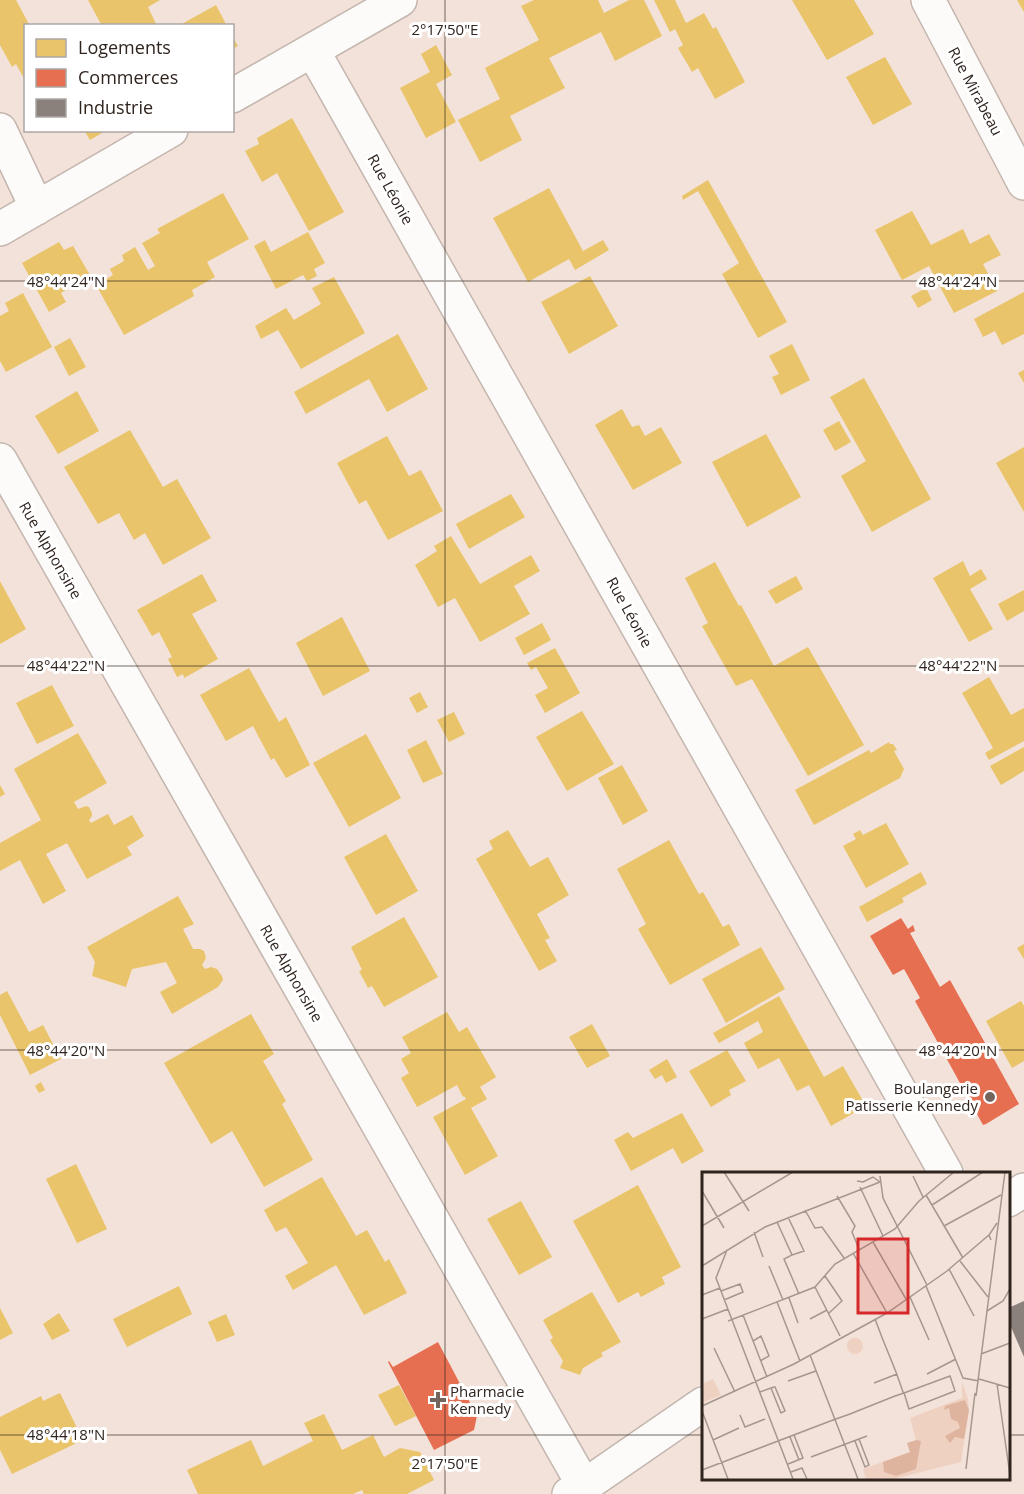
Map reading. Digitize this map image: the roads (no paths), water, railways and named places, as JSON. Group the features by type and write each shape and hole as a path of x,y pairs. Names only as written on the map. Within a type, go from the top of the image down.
{"street":[{"path":"234,95 400,0"},
{"name":"Rue Mirabeau","path":"928,0 1024,183"},
{"name":"Rue Léonie","path":"313,51 945,1172"},
{"path":"0,130 37,208"},
{"path":"0,229 168,132"},
{"name":"Rue Alphonsine","path":"0,460 576,1490"},
{"path":"1009,1199 1024,1190"},
{"path":"576,1490 702,1405"}],"place":[{"name":"Boulangerie Patisserie Kennedy","path":"990,1097"},
{"name":"Pharmacie Kennedy","path":"438,1400"}]}
